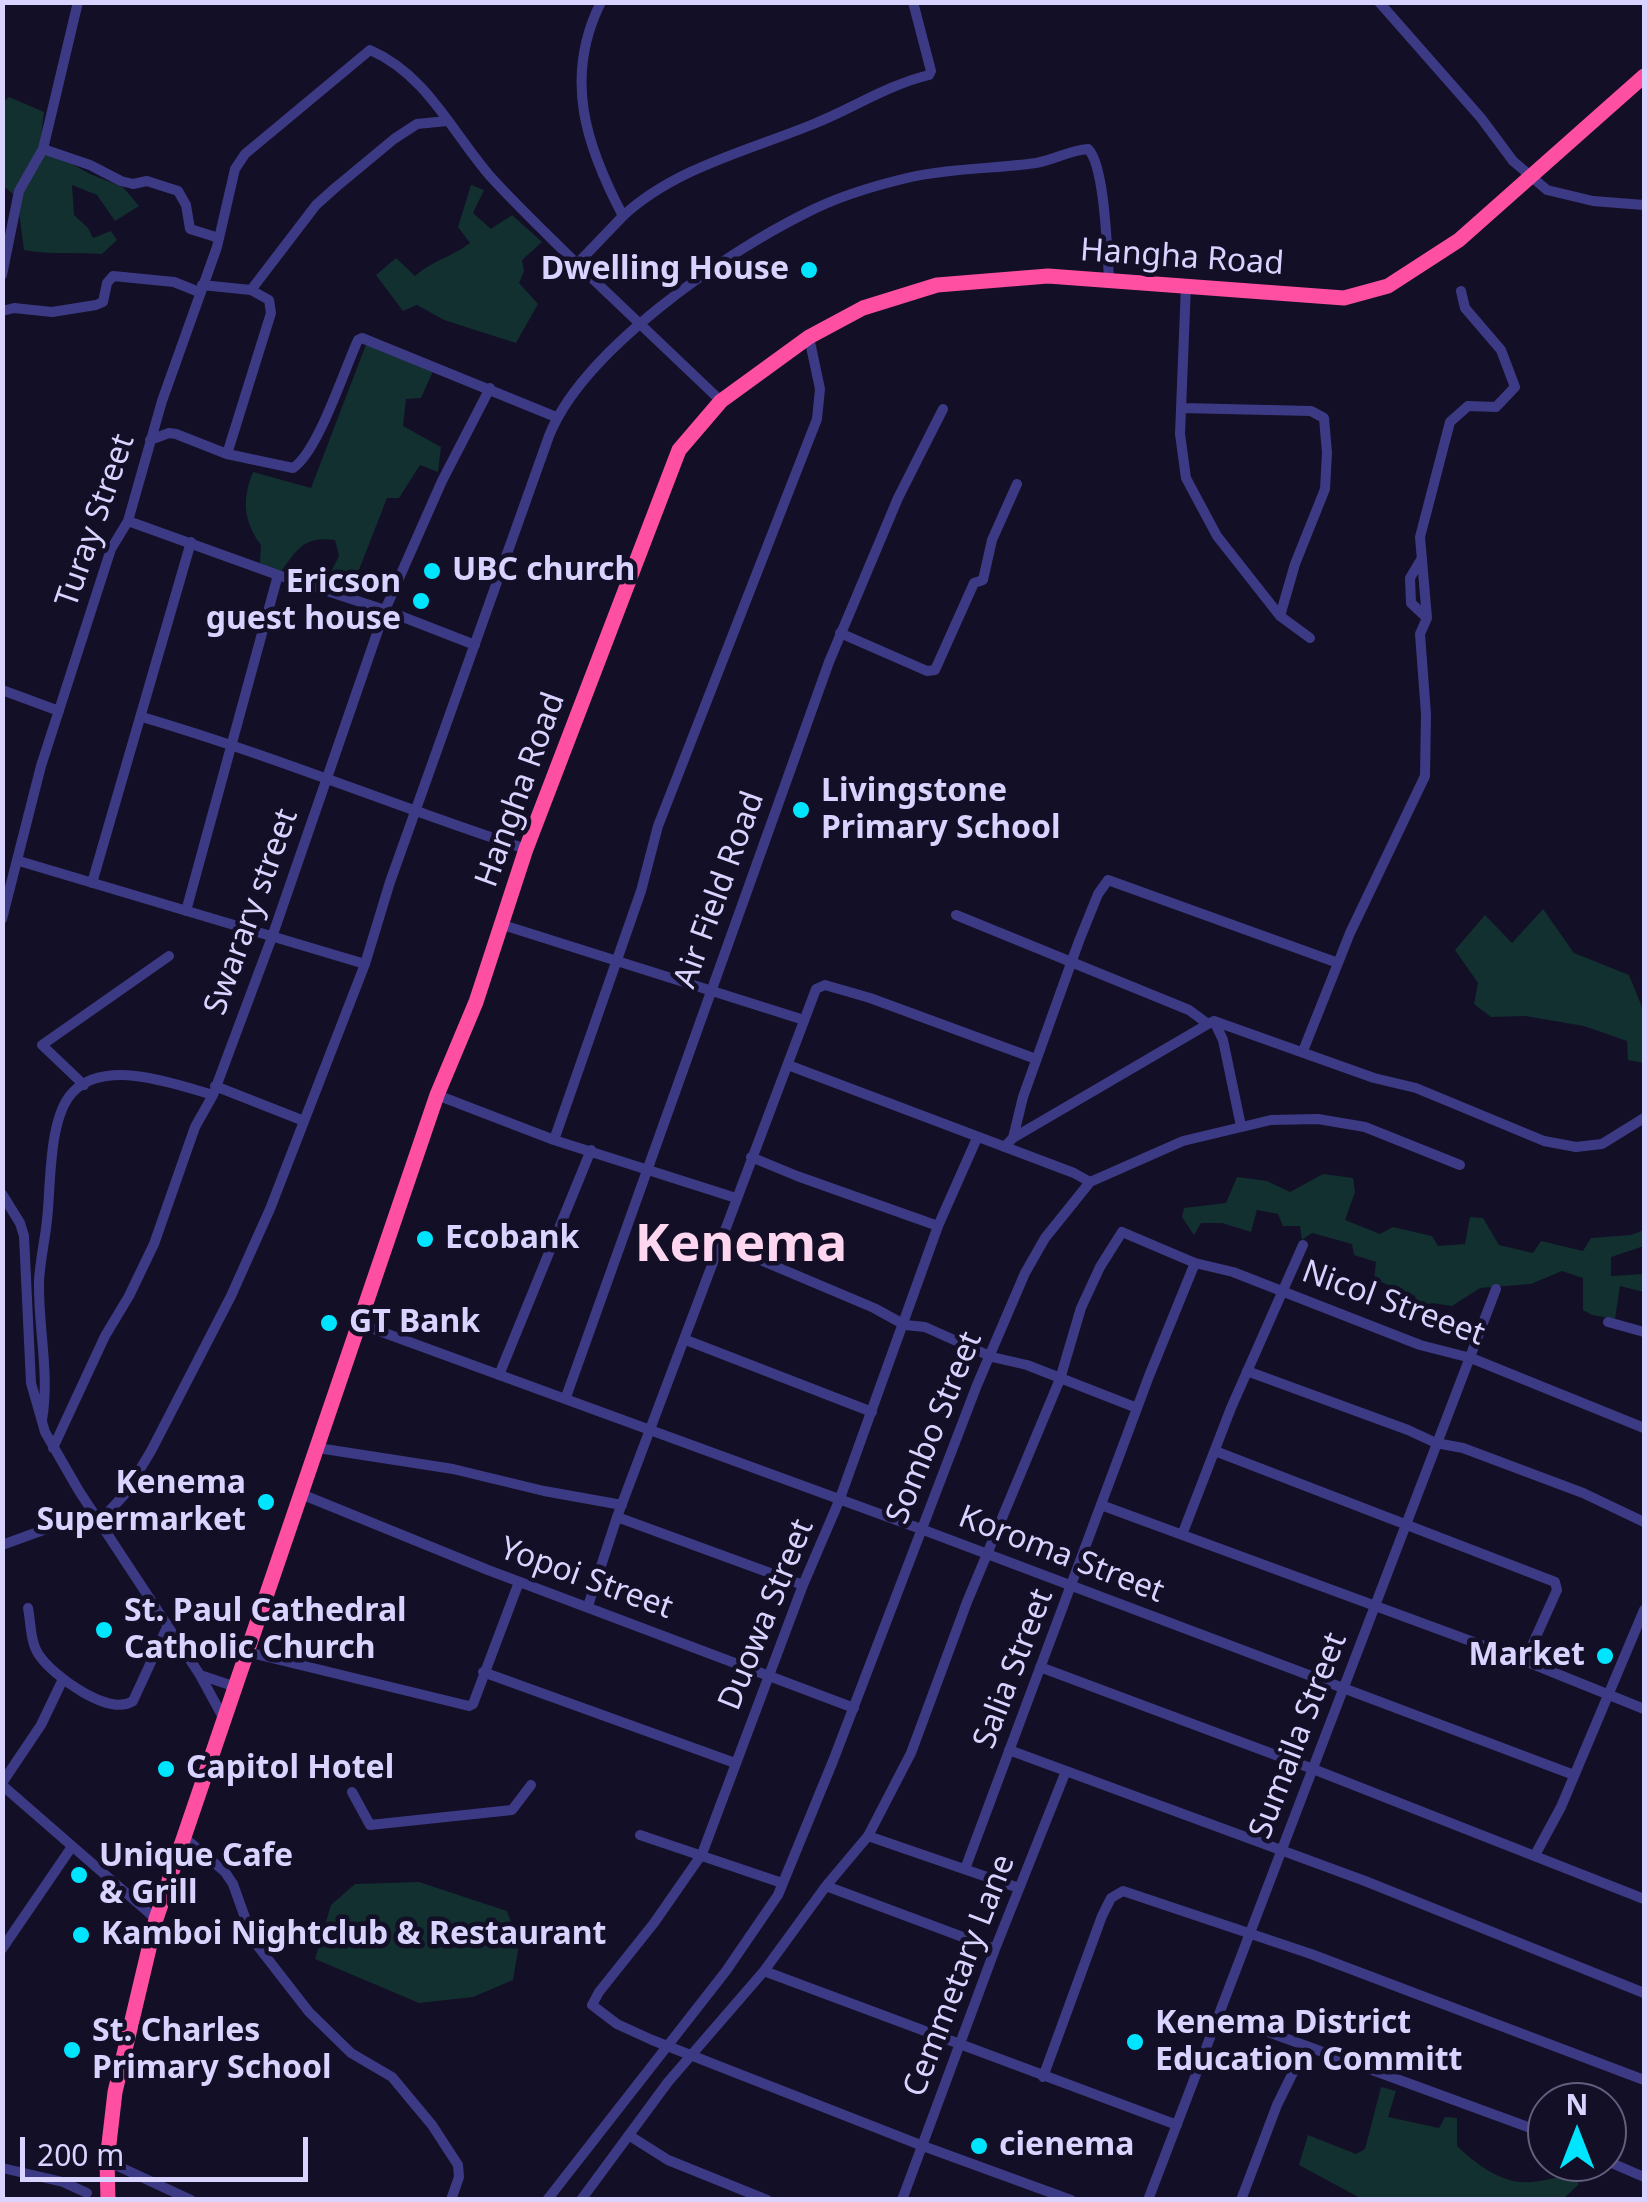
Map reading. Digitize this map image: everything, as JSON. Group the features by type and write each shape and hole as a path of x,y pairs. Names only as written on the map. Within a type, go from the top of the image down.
{"highway":[{"name":"Hangha Road","path":"109,2196 107,2161 116,2092 156,1919 437,1095 503,925 526,849 679,450 721,401 809,337 863,308 936,286 1048,276 1344,298 1369,294 1459,240 1644,76"}],"street":[{"path":"2,275 20,191 43,149 78,2"},
{"path":"601,2 584,49 586,128 600,171 623,216"},
{"path":"577,264 623,216 656,190 728,156 814,124 878,92 929,75 914,2"},
{"path":"1379,2 1513,161 1547,190 1569,197 1644,205"},
{"name":"Turay Street","path":"2,918 58,711 111,550 128,520 150,440 219,238 235,168 245,154 365,51 378,54 416,81 446,121"},
{"path":"251,290 316,205 335,188 417,124 446,121 492,178 721,401"},
{"path":"43,149 90,165 121,181 147,182 178,191 186,205 190,229 219,238"},
{"path":"2,1545 97,1517 125,1494 231,1296 365,964 390,882 556,418 590,373 642,323 744,248 810,210 908,178 1040,162 1088,149 1095,158 1106,225 1109,278"},
{"path":"2,311 14,308 52,312 96,305 102,302 113,276 174,282 200,289 251,290 269,300 271,313 226,454"},
{"path":"1186,286 1183,462 1192,492 1216,536 1280,616 1310,638"},
{"path":"1303,1051 1338,964 1425,776 1426,714 1420,634 1427,618 1420,537 1450,422 1468,406 1496,408 1515,388 1501,350 1465,308 1462,292"},
{"path":"554,1140 641,892 658,826 817,419 820,389 809,337"},
{"path":"150,440 161,434 176,434 226,454 285,469 301,463 314,443 360,338 556,418"},
{"name":"Swarary street","path":"53,1448 91,1362 130,1296 154,1244 195,1127 214,1090 272,937 386,610 442,480 490,388"},
{"name":"Air Field Road","path":"566,1397 840,634 898,498 943,408"},
{"path":"1182,408 1311,411 1324,418 1328,464 1325,489 1295,564 1280,616"},
{"path":"840,634 926,671 935,670 974,583 984,580 992,540 1017,484"},
{"path":"128,520 386,610 475,646"},
{"path":"92,883 191,542"},
{"path":"186,911 278,575"},
{"path":"2,690 58,711"},
{"path":"142,717 232,743 417,813 526,849"},
{"path":"19,861 365,964"},
{"path":"1008,1143 1098,894 1111,880 1338,964"},
{"path":"956,915 1074,961 1211,1023 1374,1078 1416,1088 1544,1141 1576,1147 1602,1144 1644,1118"},
{"path":"503,925 804,1020"},
{"path":"84,1084 42,1045 169,956"},
{"path":"588,1606 617,1517 816,989 825,985 870,998 1036,1059"},
{"path":"1211,1023 1223,1040 1241,1126"},
{"path":"1008,1143 1211,1023"},
{"path":"788,1065 977,1138 1008,1143 1090,1182"},
{"path":"41,1420 46,1396 39,1278 53,1151 72,1092 84,1084 119,1075 138,1076 214,1090 304,1121"},
{"path":"437,1095 554,1140 736,1198"},
{"name":"Sombo Street","path":"547,2200 748,1942 774,1902 854,1708 978,1385 1037,1250 1090,1182 1183,1142 1272,1120 1318,1120 1365,1127 1460,1165"},
{"name":"Duowa Street","path":"668,2045 633,2032 592,2005 702,1854 803,1585 839,1502 938,1226 977,1138"},
{"path":"500,1375 591,1150"},
{"path":"752,1157 938,1226"},
{"path":"2,1194 20,1223 27,1253 29,1367 41,1420 53,1448 200,1675 225,1721"},
{"name":"Nicol Streeet","path":"1060,1379 1082,1308 1100,1266 1122,1232 1195,1263 1234,1272 1420,1344 1471,1358 1644,1428"},
{"path":"720,1243 874,1308 904,1325 925,1327 992,1357 1027,1365 1137,1408"},
{"path":"1182,1536 1303,1244"},
{"path":"27,1253 43,1252"},
{"name":"Salia Street","path":"964,1869 1195,1263"},
{"name":"Sumaila Street","path":"1148,2200 1496,1289"},
{"path":"1608,1322 1644,1332"},
{"name":"Koroma Street","path":"360,1324 566,1397 1574,1775"},
{"path":"686,1340 872,1412"},
{"path":"1248,1371 1436,1443 1463,1448 1583,1493 1644,1522"},
{"path":"582,2200 692,2054 764,1972 868,1836 911,1753 1060,1379"},
{"path":"318,1448 453,1469 622,1505"},
{"path":"1215,1451 1555,1582 1557,1590 1524,1661"},
{"name":"Yopoi Street","path":"301,1494 518,1582 854,1708"},
{"path":"1101,1505 1376,1605 1644,1709"},
{"path":"617,1517 803,1585"},
{"path":"247,1652 466,1707 473,1704 518,1582"},
{"path":"28,1608 38,1654 63,1679 94,1697 121,1706 130,1704 168,1625"},
{"path":"1535,1855 1574,1775 1644,1610"},
{"path":"1040,1667 1644,1899"},
{"path":"483,1672 735,1762"},
{"path":"200,1675 236,1687"},
{"path":"63,1679 41,1724 2,1784 156,1919"},
{"path":"1010,1750 1282,1851 1644,1993"},
{"name":"Cemmetary Lane","path":"902,2200 1066,1771"},
{"path":"352,1792 370,1825 512,1810 530,1786"},
{"path":"640,1834 782,1883"},
{"path":"868,1836 1020,1888"},
{"path":"185,1838 225,1872 253,1940 308,2012 351,2053 392,2077 432,2125 458,2166 452,2199"},
{"path":"2,1948 71,1848"},
{"path":"826,1886 995,1949"},
{"path":"1043,2077 1082,1966 1116,1892 1132,1893 1479,2016 1644,2080"},
{"path":"764,1972 1176,2125"},
{"path":"1219,2014 1527,2127"},
{"path":"668,2045 1070,2200"},
{"path":"1241,2200 1276,2105 1306,2046"},
{"path":"630,2136 668,2160 767,2200"},
{"path":"107,2161 191,2200"},
{"path":"2,2168 64,2182 83,2196 109,2196"}],"green space":[{"path":"9,97 44,112 40,146 123,187 139,206 115,221 97,195 72,185 74,215 93,238 111,231 117,240 102,254 24,250 17,197 3,186 3,102"},
{"path":"471,185 484,190 473,213 491,229 512,215 542,242 522,260 524,271 519,283 538,304 516,343 444,320 417,305 403,311 376,275 396,258 415,276 470,243 458,227"},
{"path":"367,342 433,371 421,398 406,399 403,426 441,447 438,472 420,465 399,498 387,498 348,598 323,588 339,556 335,540 308,543 296,551 280,573 260,563 261,545 251,527 246,501 253,472 311,488"},
{"path":"1543,909 1574,953 1629,975 1644,1012 1644,1063 1628,1060 1627,1041 1584,1026 1525,1016 1491,1017 1474,1004 1478,983 1455,950 1485,915 1512,943"},
{"path":"1323,1174 1353,1178 1355,1192 1345,1220 1380,1234 1393,1227 1432,1236 1438,1246 1465,1244 1470,1217 1483,1218 1499,1245 1533,1253 1541,1241 1583,1251 1591,1238 1631,1235 1644,1230 1644,1246 1611,1257 1611,1276 1644,1274 1644,1292 1620,1286 1615,1319 1592,1315 1583,1310 1583,1278 1562,1271 1531,1284 1480,1288 1452,1306 1432,1303 1418,1308 1415,1296 1374,1279 1376,1262 1354,1255 1352,1244 1312,1233 1302,1240 1300,1226 1283,1226 1278,1214 1257,1210 1251,1232 1222,1223 1201,1223 1194,1235 1182,1217 1184,1208 1226,1203 1237,1177 1267,1181 1290,1192"},
{"path":"419,1882 507,1911 519,1944 513,1980 473,1997 419,2003 315,1959 331,1905 355,1884"},
{"path":"1381,2087 1396,2091 1388,2117 1439,2128 1445,2117 1457,2118 1457,2146 1500,2177 1521,2182 1579,2184 1563,2199 1362,2199 1299,2165 1308,2135 1356,2154 1365,2149"}],"place":[{"name":"Dwelling House","path":"809,270"},
{"name":"UBC church","path":"432,571"},
{"name":"Ericson guest house","path":"421,601"},
{"name":"Livingstone Primary School","path":"801,810"},
{"name":"Ecobank","path":"425,1239"},
{"name":"GT Bank","path":"329,1323"},
{"name":"Kenema Supermarket","path":"266,1502"},
{"name":"St. Paul Cathedral Catholic Church","path":"104,1630"},
{"name":"Market","path":"1605,1656"},
{"name":"Capitol Hotel","path":"166,1769"},
{"name":"Unique Cafe & Grill","path":"79,1875"},
{"name":"Kamboi Nightclub & Restaurant","path":"81,1935"},
{"name":"Kenema District Education Committ","path":"1135,2042"},
{"name":"St. Charles Primary School","path":"72,2050"},
{"name":"cienema","path":"979,2146"}],"district":[{"name":"Kenema","path":"741,1246"}]}
